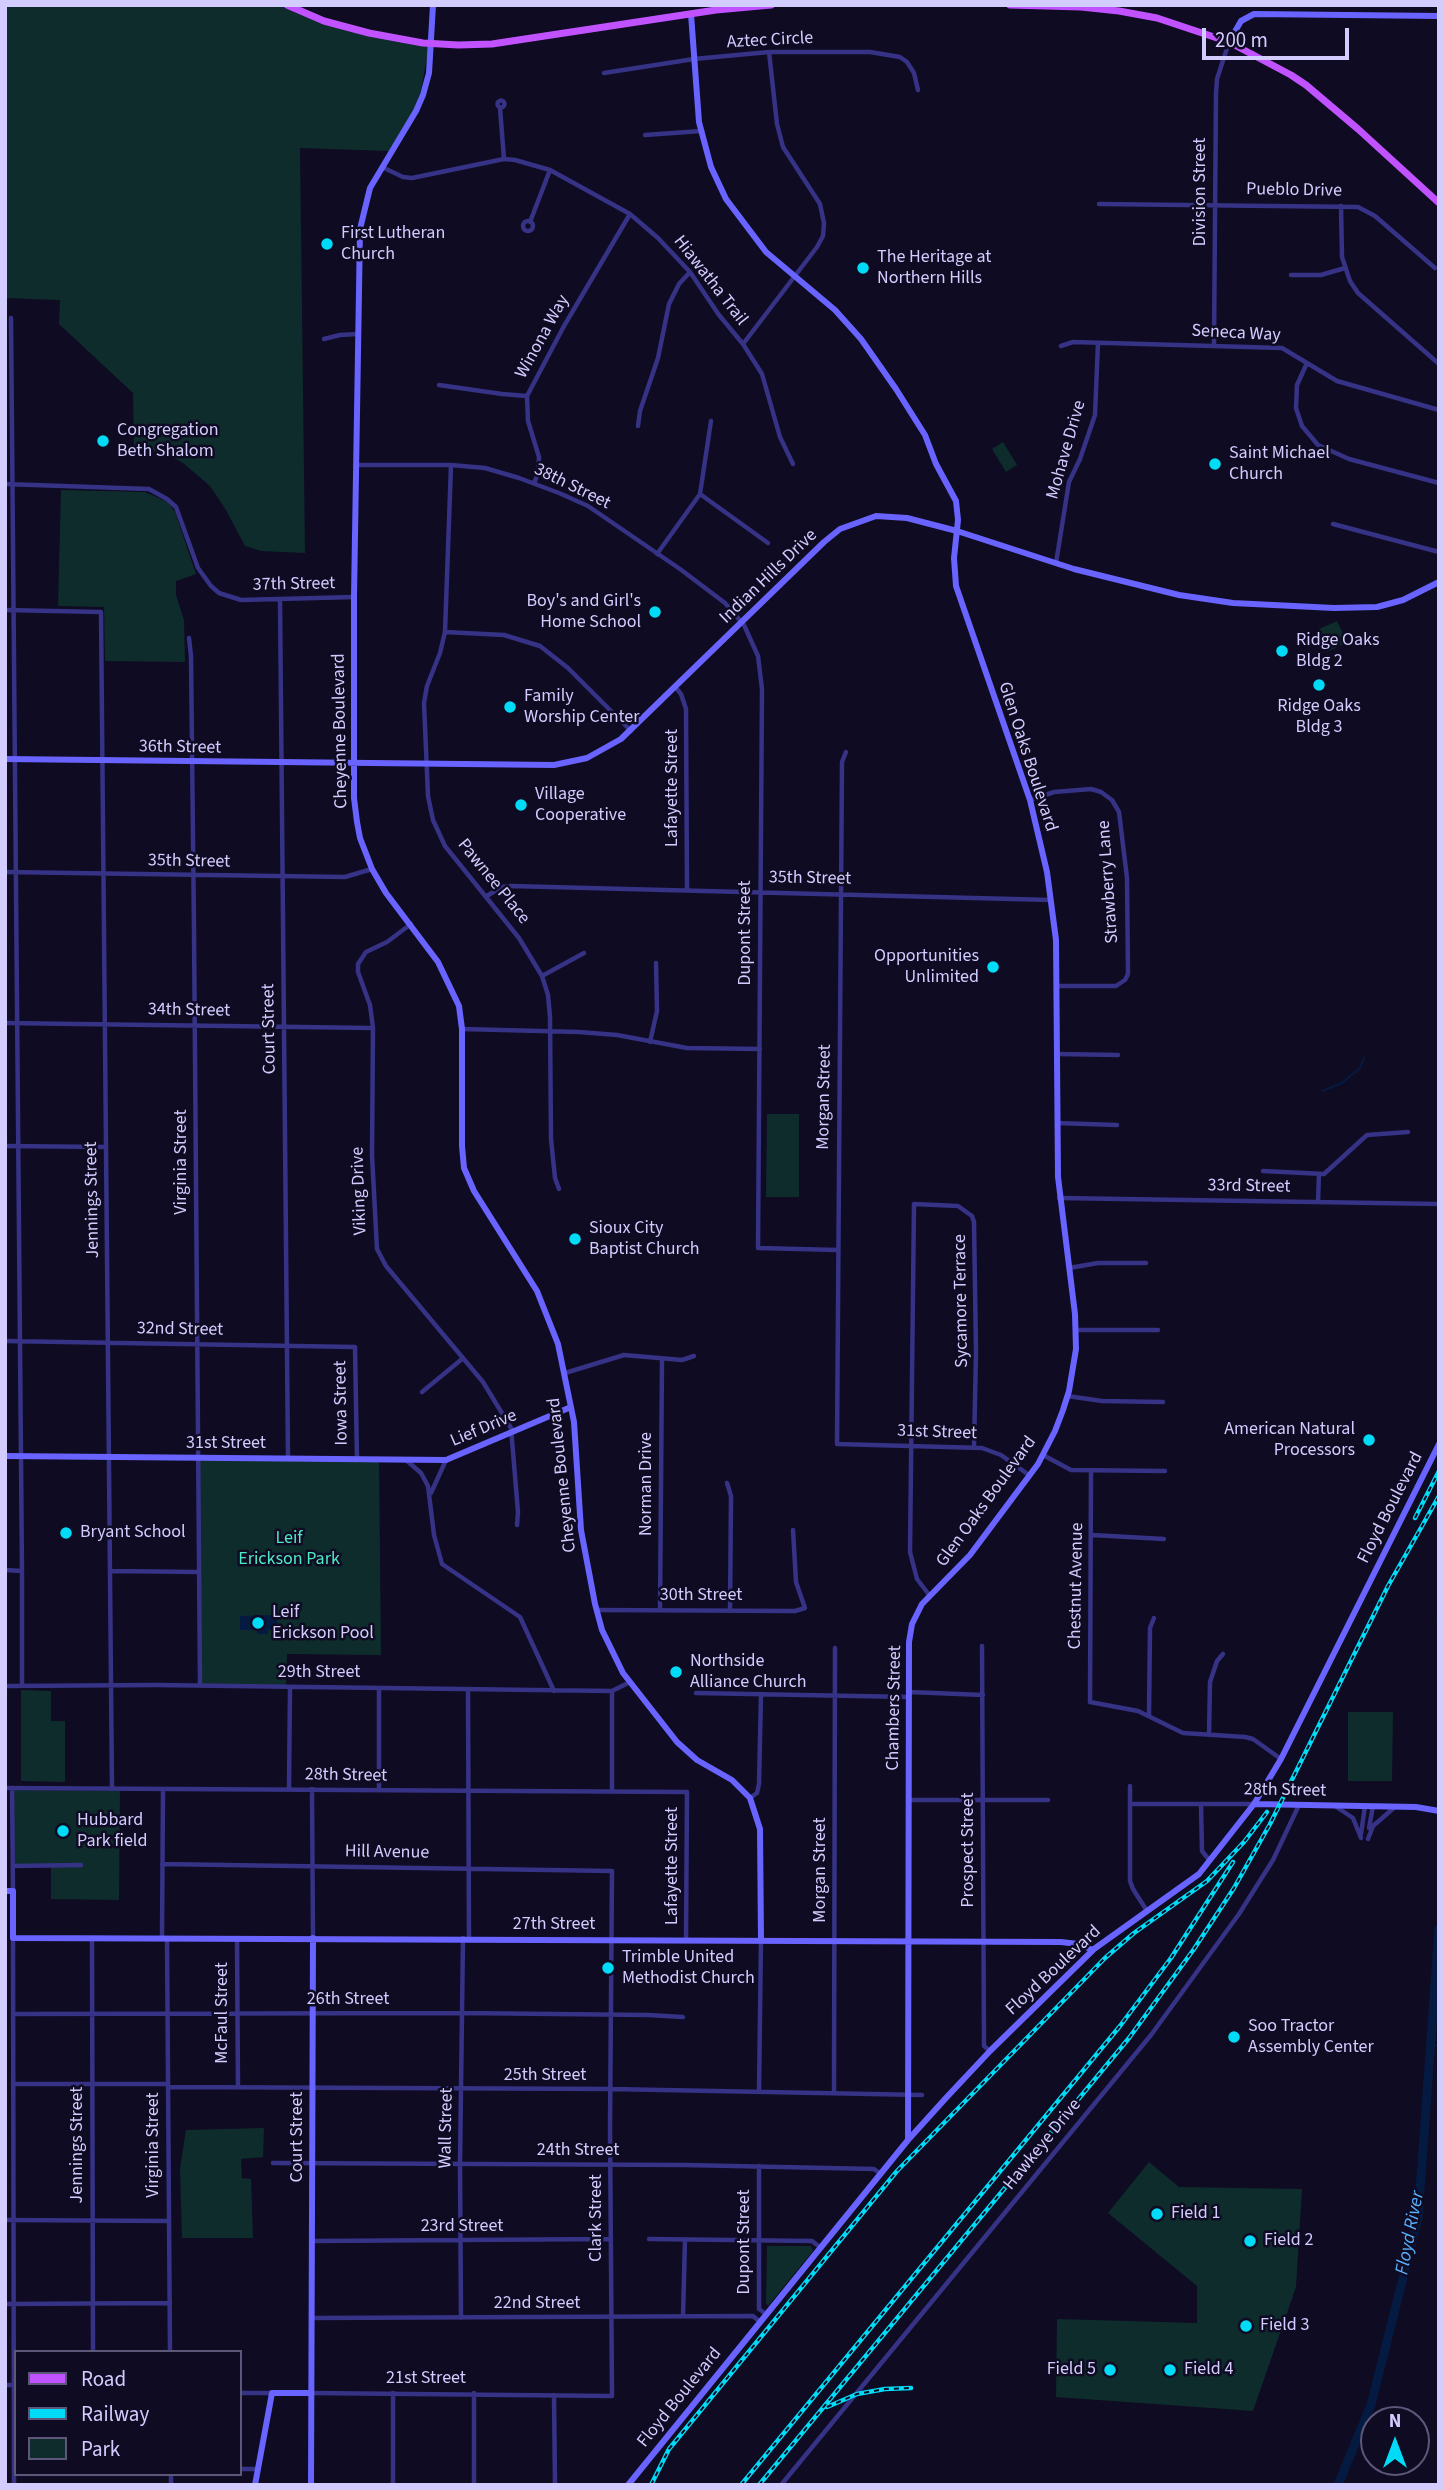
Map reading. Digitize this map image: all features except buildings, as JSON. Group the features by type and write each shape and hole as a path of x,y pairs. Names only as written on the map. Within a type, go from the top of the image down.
{"main road":[{"path":"287,5 324,20 369,33 431,43 492,44 691,14 771,5"},
{"name":"Cheyenne Boulevard","path":"433,5 429,73 423,95 370,188 360,229 354,597 354,763 357,822 372,869 438,962 459,1006 462,1029 462,1146 467,1178 537,1291 549,1318 572,1407 581,1530 596,1609 611,1651 630,1682 682,1747 697,1760 732,1780 750,1798"},
{"path":"1010,5 1119,11 1157,18 1229,42 1306,85 1439,203"},
{"name":"Glen Oaks Boulevard","path":"691,14 701,131 711,167 726,199 766,252 848,324 897,389 925,435 936,464 956,500 956,586 1030,800 1051,900 1058,986 1056,1123 1059,1198 1076,1330 1076,1349 1067,1396 1043,1455 970,1555 930,1596"},
{"path":"1229,42 1241,21 1254,14 1439,16"},
{"name":"Indian Hills Drive","path":"354,763 564,764 598,754 631,731 824,541 840,529 876,516 907,518 957,531 1056,564 1179,595 1233,603 1334,608 1377,607 1404,600 1439,582"},
{"name":"36th Street","path":"5,759 354,763"},
{"name":"Lief Drive","path":"446,1460 572,1407"},
{"name":"Floyd Boulevard","path":"628,2485 908,2140 990,2051 1093,1950 1199,1874 1210,1861 1254,1804 1281,1759 1439,1444"},
{"name":"31st Street","path":"5,1456 446,1460"},
{"name":"Chambers Street","path":"908,2140 909,1694 912,1625 918,1611 930,1596"},
{"path":"750,1798 760,1829 761,1940"},
{"name":"28th Street","path":"1254,1804 1416,1807 1439,1811"},
{"path":"9,1891 13,1938"},
{"name":"27th Street","path":"13,1938 984,1941 1061,1942 1078,1944 1093,1950"},
{"name":"Court Street","path":"311,2485 313,1938"},
{"path":"255,2485 272,2393"},
{"name":"21st Street","path":"272,2393 311,2393"}],"street":[{"name":"Division Street","path":"1214,345 1217,79 1229,42"},
{"name":"Aztec Circle","path":"604,73 694,59 769,52 870,52 900,57 907,62 914,73 918,90"},
{"path":"743,344 821,240 823,213 783,146 777,124 769,52"},
{"path":"500,108 504,159"},
{"path":"645,135 701,131"},
{"name":"Hiawatha Trail","path":"381,167 395,175 412,178 504,159 550,170 630,214 657,237 690,272 719,315 743,344 762,374 780,437 793,464"},
{"path":"530,222 550,170"},
{"name":"Pueblo Drive","path":"1099,204 1358,207 1368,211 1435,268"},
{"path":"1341,206 1340,245 1350,281 1358,293 1439,364"},
{"name":"Winona Way","path":"534,483 538,474 539,457 528,421 527,396 564,326 630,214"},
{"path":"1291,275 1321,275 1345,268"},
{"path":"638,426 640,411 658,358 668,304 679,284 690,272"},
{"path":"11,318 22,1686"},
{"path":"324,339 358,334"},
{"name":"Seneca Way","path":"1061,346 1073,342 1282,348 1345,384 1439,410"},
{"name":"Mohave Drive","path":"1056,564 1069,482 1095,415 1098,343"},
{"path":"1307,363 1298,380 1296,408 1302,426 1318,445 1342,457 1439,484"},
{"path":"439,384 527,396"},
{"path":"657,554 700,494 711,421"},
{"name":"38th Street","path":"357,465 451,465 485,468 534,483 589,506 725,603 742,623"},
{"name":"Pawnee Place","path":"451,465 445,632 424,702 425,763 433,820 445,845 519,938 542,976 548,995 551,1031 551,1139 555,1178 559,1189"},
{"path":"5,484 13,484"},
{"name":"37th Street","path":"13,484 149,489 176,507 203,577 219,593 241,600 354,597"},
{"path":"700,494 768,543"},
{"path":"1333,524 1439,552"},
{"name":"Court Street","path":"280,599 288,1458"},
{"path":"5,610 13,610"},
{"name":"Jennings Street","path":"13,610 102,612 112,1789"},
{"name":"Dupont Street","path":"742,623 756,649 761,672 758,1248 838,1250"},
{"path":"445,632 505,635 540,646 568,668 631,731"},
{"name":"Virginia Street","path":"189,638 200,1686"},
{"name":"Lafayette Street","path":"676,688 686,709 687,890"},
{"name":"Morgan Street","path":"837,1444 842,762 846,751"},
{"name":"Strawberry Lane","path":"1030,800 1054,792 1091,789 1112,800 1119,813 1127,878 1128,974 1125,980 1116,986 1058,986"},
{"name":"35th Street","path":"5,872 345,877 372,869"},
{"name":"35th Street","path":"487,896 501,887 511,886 1051,900"},
{"name":"Viking Drive","path":"411,924 387,942 366,952 358,964 358,972 370,1005 373,1028 372,1155 377,1249 386,1266 489,1391 513,1432 517,1525"},
{"path":"542,976 584,953"},
{"path":"650,1042 657,1011 656,963"},
{"name":"34th Street","path":"5,1023 373,1028"},
{"path":"462,1029 598,1033 687,1048 760,1049"},
{"path":"1056,1054 1118,1055"},
{"path":"1056,1123 1117,1125"},
{"path":"1263,1171 1324,1174 1367,1135 1408,1132"},
{"path":"5,1146 106,1147"},
{"path":"1318,1174 1318,1202"},
{"name":"33rd Street","path":"1059,1198 1439,1204"},
{"name":"Sycamore Terrace","path":"912,1446 914,1204 958,1206 972,1216 974,1222 974,1447"},
{"path":"1069,1268 1098,1263 1146,1263"},
{"path":"1076,1330 1158,1330"},
{"name":"32nd Street","path":"5,1341 355,1347"},
{"name":"Iowa Street","path":"355,1347 357,1458"},
{"path":"565,1373 624,1355 682,1360 694,1356"},
{"path":"422,1392 462,1359"},
{"name":"Norman Drive","path":"660,1610 662,1359"},
{"path":"1067,1396 1102,1401 1163,1402"},
{"name":"31st Street","path":"837,1444 974,1447 992,1451 1029,1475"},
{"path":"912,1446 912,1565 917,1579 930,1596"},
{"path":"1043,1455 1072,1470 1165,1471"},
{"path":"406,1460 421,1473 428,1486 434,1535 442,1564 520,1617 554,1691"},
{"path":"430,1494 446,1460"},
{"name":"Chestnut Avenue","path":"1091,1471 1090,1702 1149,1715"},
{"path":"727,1483 731,1496 730,1611"},
{"name":"30th Street","path":"596,1609 795,1611 805,1608 796,1583 793,1530"},
{"path":"1092,1535 1164,1539"},
{"path":"5,1570 22,1571"},
{"path":"110,1571 199,1572"},
{"path":"1154,1618 1150,1628 1149,1715 1176,1731 1239,1735 1253,1739 1281,1759"},
{"name":"Prospect Street","path":"982,1646 984,2046 990,2051"},
{"name":"Morgan Street","path":"834,2093 835,1648"},
{"path":"1209,1735 1210,1682 1217,1661 1223,1654"},
{"name":"29th Street","path":"5,1686 612,1691 630,1682"},
{"path":"289,1788 290,1687"},
{"path":"379,1688 379,1790"},
{"name":"Wall Street","path":"461,2318 461,2013 469,1867 468,1689"},
{"path":"612,1691 612,1791"},
{"path":"696,1693 983,1695"},
{"path":"750,1798 757,1793 759,1784 761,1694"},
{"path":"1130,1786 1130,1881 1147,1911"},
{"name":"28th Street","path":"5,1788 687,1792"},
{"path":"9,1891 13,1866 12,1788"},
{"name":"Virginia Street","path":"163,1789 162,1864 168,2014 170,2350"},
{"name":"Court Street","path":"312,1789 313,1938"},
{"name":"Lafayette Street","path":"686,1940 687,1792"},
{"path":"909,1800 1048,1800"},
{"name":"28th Street","path":"1130,1804 1254,1804"},
{"path":"1201,1805 1202,1851 1210,1861"},
{"name":"Hawkeye Drive","path":"781,2485 1151,2035 1239,1914 1273,1860 1299,1805"},
{"path":"1334,1806 1353,1818 1361,1838 1369,1806"},
{"path":"1369,1806 1368,1839 1373,1826 1395,1807"},
{"name":"Hill Avenue","path":"162,1864 612,1871"},
{"path":"13,1866 81,1865"},
{"name":"Clark Street","path":"612,1871 612,2396"},
{"path":"13,1938 14,2350"},
{"name":"Jennings Street","path":"92,1938 93,2350"},
{"name":"McFaul Street","path":"237,1938 238,2087"},
{"path":"759,2091 761,1940"},
{"path":"5,1973 13,1973"},
{"name":"26th Street","path":"13,2014 461,2013 683,2017"},
{"path":"5,2054 13,2054"},
{"name":"25th Street","path":"13,2084 922,2095"},
{"path":"5,2138 13,2138"},
{"name":"24th Street","path":"273,2164 759,2166 874,2169 881,2174"},
{"name":"Dupont Street","path":"759,2166 759,2309 766,2314"},
{"path":"5,2220 169,2221"},
{"name":"23rd Street","path":"312,2241 611,2239"},
{"path":"649,2239 812,2241 821,2248"},
{"path":"683,2316 685,2240"},
{"path":"5,2304 170,2303"},
{"name":"22nd Street","path":"312,2318 753,2316 760,2322"},
{"path":"5,2385 14,2385"},
{"name":"21st Street","path":"242,2393 272,2393"},
{"name":"21st Street","path":"311,2393 612,2396"},
{"path":"393,2393 393,2485"},
{"path":"474,2393 474,2485"},
{"path":"555,2394 555,2485"},
{"path":"242,2469 258,2469"}],"green space":[{"path":"5,5 287,5 310,16 429,45 421,91 413,112 389,151 300,148 305,553 261,551 245,546 210,486 183,463 162,452 134,450 133,393 59,324 60,300 5,298"},
{"path":"1003,442 1017,465 1006,472 992,449"},
{"path":"61,490 145,492 168,502 175,512 196,574 176,581 176,595 184,620 185,662 105,661 104,607 58,606"},
{"path":"1337,621 1347,642 1327,652 1317,630"},
{"path":"767,1114 799,1114 799,1197 766,1197"},
{"name":"Leif Erickson Park","path":"199,1457 379,1459 381,1655 287,1654 286,1687 200,1686"},
{"path":"21,1690 51,1691 51,1721 65,1721 65,1782 21,1781"},
{"path":"1348,1712 1393,1712 1392,1781 1348,1781"},
{"path":"14,1790 120,1791 119,1900 51,1899 51,1864 14,1865"},
{"path":"264,2128 263,2157 241,2159 242,2178 251,2179 253,2238 182,2238 180,2168 186,2130"},
{"path":"1149,2162 1179,2187 1302,2189 1296,2287 1253,2411 1056,2397 1057,2319 1197,2323 1197,2286 1108,2213"},
{"path":"767,2246 811,2246 813,2251 768,2306 766,2303"}],"water":[{"name":"Leif Erickson Pool","path":"277,1615 277,1629 268,1630 268,1634 257,1634 257,1630 240,1630 240,1616"}],"waterway":[{"path":"1322,1091 1342,1083 1360,1068 1364,1058"},
{"name":"Floyd River","path":"1338,2485 1371,2405 1418,2218 1439,1929"},
{"path":"1431,2046 1439,2045"}],"railway":[{"path":"1415,1518 1439,1471"},
{"path":"759,2485 1129,2038 1194,1949 1234,1888 1270,1824 1388,1586 1439,1496"},
{"path":"651,2485 669,2449 897,2171 1105,1958 1134,1933 1207,1881 1244,1842 1267,1812"},
{"path":"741,2485 1120,2026 1171,1958 1233,1862"},
{"path":"827,2407 857,2394 911,2388"}],"place":[{"name":"First Lutheran Church","path":"327,244"},
{"name":"The Heritage at Northern Hills","path":"863,268"},
{"name":"Congregation Beth Shalom","path":"103,441"},
{"name":"Saint Michael Church","path":"1215,464"},
{"name":"Boy's and Girl's Home School","path":"655,612"},
{"name":"Ridge Oaks Bldg 2","path":"1282,651"},
{"name":"Ridge Oaks Bldg 3","path":"1319,685"},
{"name":"Family Worship Center","path":"510,707"},
{"name":"Village Cooperative","path":"521,805"},
{"name":"Opportunities Unlimited","path":"993,967"},
{"name":"Sioux City Baptist Church","path":"575,1239"},
{"name":"American Natural Processors","path":"1369,1440"},
{"name":"Bryant School","path":"66,1533"},
{"name":"Leif Erickson Pool","path":"258,1623"},
{"name":"Northside Alliance Church","path":"676,1672"},
{"name":"Hubbard Park field","path":"63,1831"},
{"name":"Trimble United Methodist Church","path":"608,1968"},
{"name":"Soo Tractor Assembly Center","path":"1234,2037"},
{"name":"Field 1","path":"1157,2214"},
{"name":"Field 2","path":"1250,2241"},
{"name":"Field 3","path":"1246,2326"},
{"name":"Field 5","path":"1110,2370"},
{"name":"Field 4","path":"1170,2370"}]}
